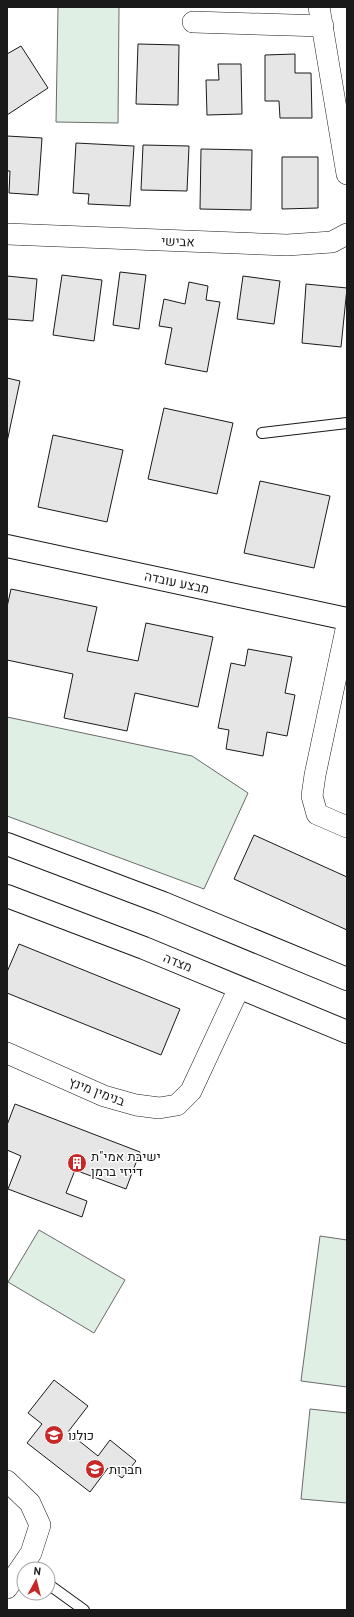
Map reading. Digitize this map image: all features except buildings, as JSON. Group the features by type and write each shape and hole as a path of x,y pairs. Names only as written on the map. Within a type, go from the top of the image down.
{"main road":[{"name":"מבצע עובדה","path":"7,546 347,619"},
{"path":"7,844 163,903 347,979"},
{"name":"מצדה","path":"7,896 137,946 347,1032"}],"street":[{"path":"193,22 321,17 347,174"},
{"name":"אבישי","path":"7,234 287,245 332,242 347,234"},
{"path":"347,625 315,775 312,796 317,814 347,827"},
{"name":"בנימין מינץ","path":"7,1053 104,1096 136,1106 159,1108 177,1105 192,1091 239,988"},
{"path":"7,1481 30,1503 40,1525 27,1561"},
{"path":"7,1588 16,1577"}],"lane":[{"path":"262,433 347,423"},
{"path":"56,1590 84,1610"}],"green space":[{"path":"58,7 119,7 118,123 56,122"},
{"path":"7,717 192,756 248,793 204,889 7,816"},
{"path":"39,1230 125,1280 94,1333 8,1282"},
{"path":"320,1236 347,1240 347,1387 301,1381"},
{"path":"310,1409 347,1413 347,1503 301,1499"}],"place":[{"name":"ישיבת אמי\"ת דייזי ברמן","path":"77,1163"},
{"name":"כולנו","path":"54,1435"},
{"name":"חברות","path":"95,1469"}]}
